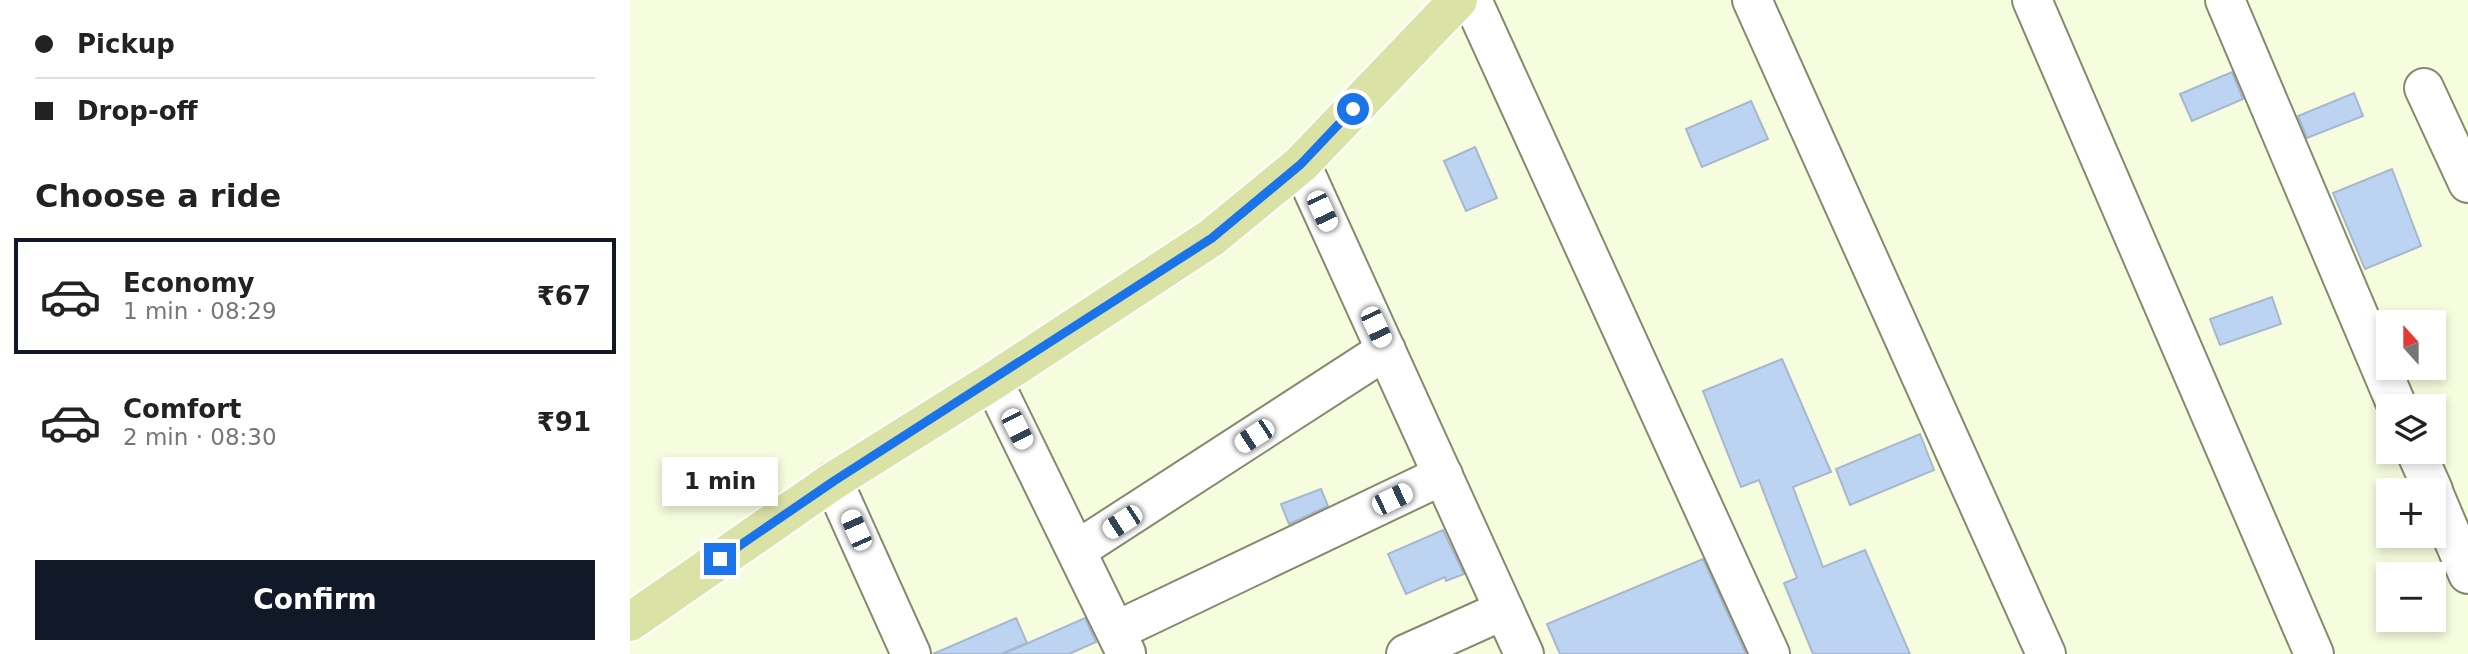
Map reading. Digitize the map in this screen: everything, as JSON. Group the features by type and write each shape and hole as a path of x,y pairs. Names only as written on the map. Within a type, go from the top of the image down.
{"main road":[{"path":"630,622 834,481 1212,238 1301,164 1458,0"}],"street":[{"path":"1472,0 1770,654"},
{"path":"1752,0 2046,654"},
{"path":"2032,0 2314,654"},
{"path":"2225,0 2392,394"},
{"path":"2424,88 2468,183"},
{"path":"1301,164 1524,654"},
{"path":"1077,550 1386,350"},
{"path":"993,381 1121,643 1443,475"},
{"path":"834,481 911,654"},
{"path":"2446,522 2468,574"},
{"path":"1406,654 1504,610"}],"building":[{"path":"2232,72 2243,99 2192,121 2180,94"},
{"path":"2354,93 2363,116 2307,138 2298,116"},
{"path":"1751,101 1768,139 1702,167 1686,129"},
{"path":"1475,147 1497,198 1466,211 1444,161"},
{"path":"2392,169 2421,246 2365,269 2333,193"},
{"path":"2272,297 2281,324 2220,345 2210,319"},
{"path":"1782,359 1831,472 1793,487 1823,567 1865,550 1910,654 1813,654 1784,583 1797,578 1759,480 1741,487 1703,391"},
{"path":"1920,434 1934,470 1850,505 1836,469"},
{"path":"1321,489 1328,506 1289,524 1281,504"},
{"path":"1443,530 1464,574 1446,581 1445,577 1406,594 1388,554"},
{"path":"1703,559 1746,654 1560,654 1547,624"},
{"path":"1016,618 1027,643 1001,654 933,654"},
{"path":"1085,618 1096,642 1069,654 1003,654"}],"route":[{"path":"720,559 834,481 1212,238 1301,164 1353,109"}]}
